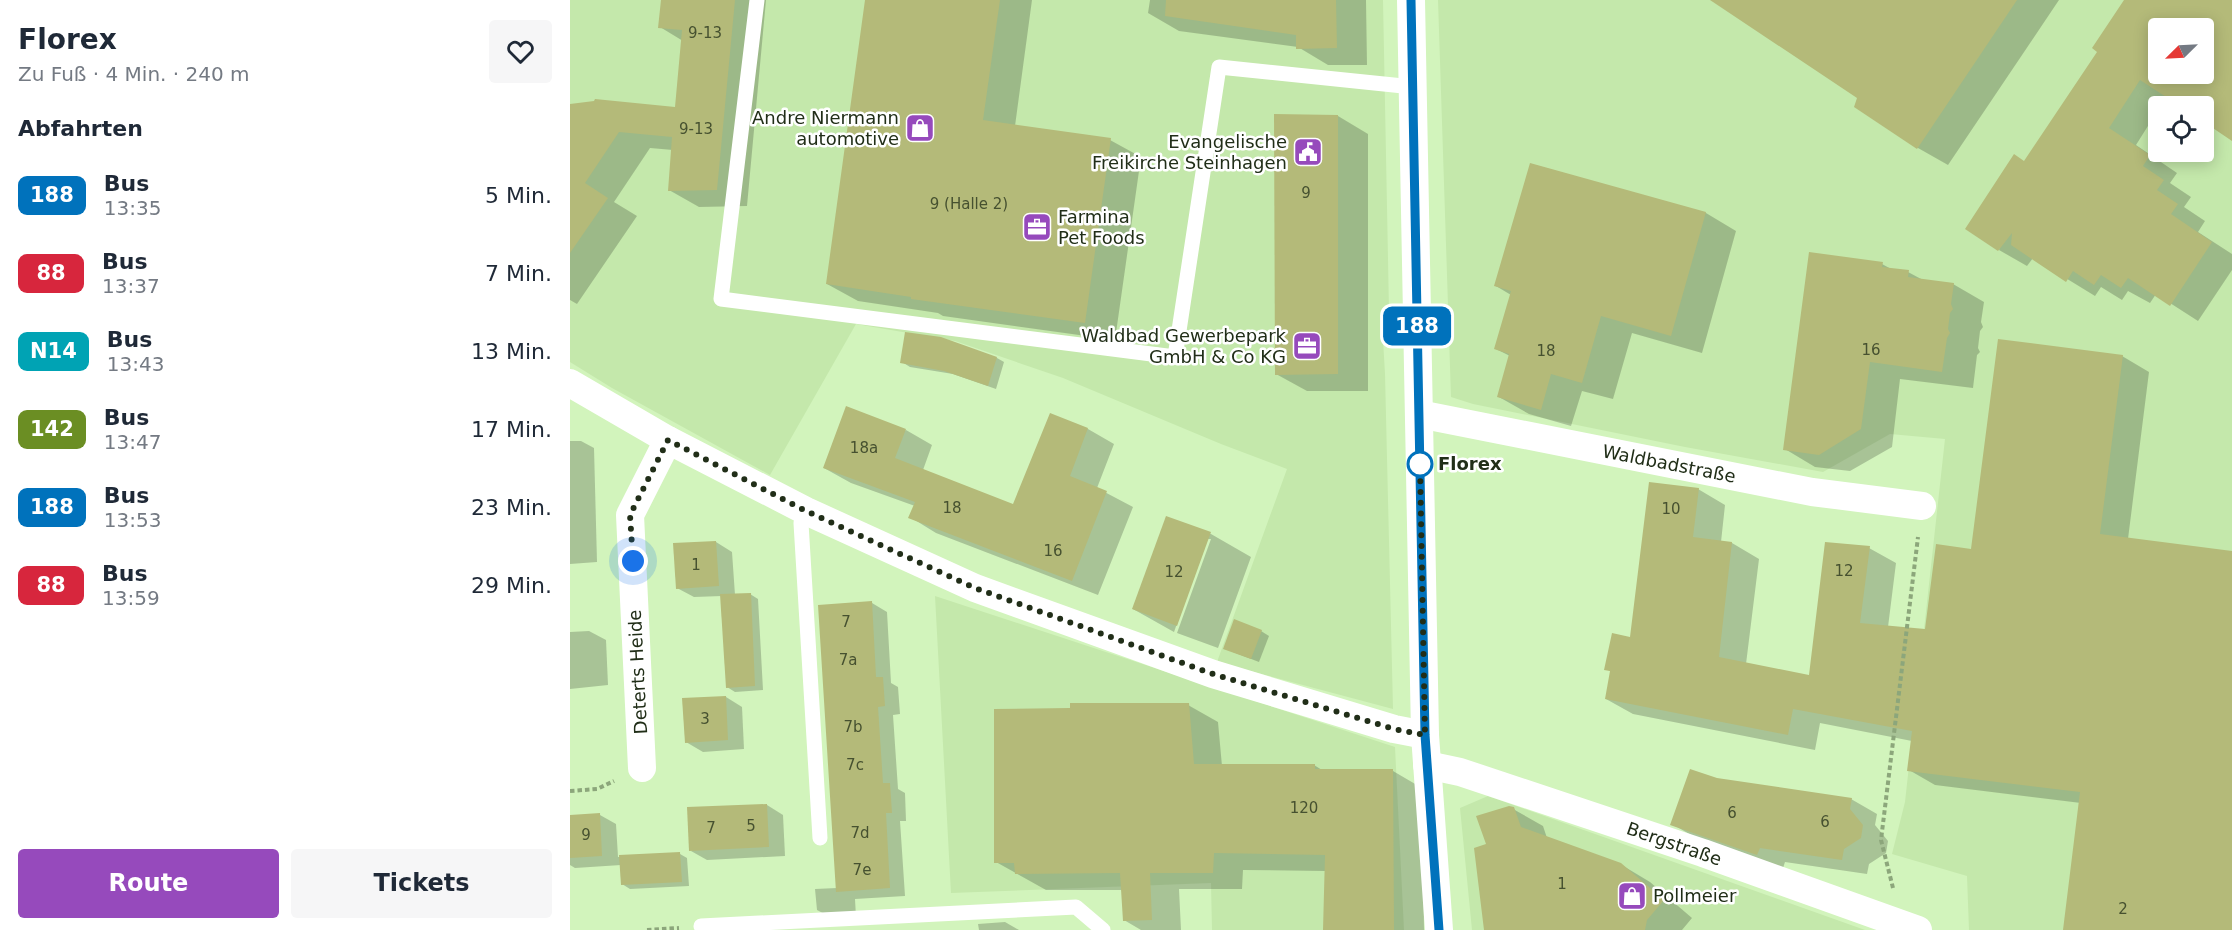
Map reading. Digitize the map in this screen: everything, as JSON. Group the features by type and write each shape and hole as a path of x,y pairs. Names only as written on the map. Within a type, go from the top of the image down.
{"street":[{"path":"1411,0 1425,735 1439,930"},
{"path":"570,383 668,440 806,511 975,588 1213,674 1394,729 1425,735"},
{"name":"Waldbadstraße","path":"1419,414 1812,492 1922,506"},
{"name":"Deterts Heide","path":"642,768 630,515 668,440"},
{"name":"Bergstraße","path":"1427,765 1460,772 1681,846 1910,927"}],"lane":[{"path":"757,0 721,299 1175,357 1220,67 1413,87"},
{"path":"806,511 801,523 820,838"},
{"path":"701,927 1076,907 1103,930"}],"path":[{"path":"1910,927 1881,840 1922,506"},
{"path":"570,791 597,789 642,768"},
{"path":"647,930 701,927"}],"shaded area":[{"path":"570,0 1383,0 1389,311 1382,322 1393,709 1217,662 1287,469 1063,378 955,341 856,324 770,475 612,388 570,362"},
{"path":"1438,0 2232,0 2232,930 1969,930 1967,876 1892,854 1905,802 1945,439 1890,434 1823,472 1473,404 1451,397"},
{"path":"935,596 1395,747 1404,930 1212,930 1211,883 951,893"},
{"path":"1488,796 1865,930 1472,930 1460,808"}],"building":[{"path":"661,0 735,0 717,190 668,191 672,137 619,132 585,183 608,198 570,253 570,104 595,99 675,107 682,30 658,28"},
{"path":"865,0 1000,0 983,120 1111,138 1085,323 911,299 911,297 826,284"},
{"path":"1166,0 1336,0 1337,48 1296,49 1296,35 1165,16"},
{"path":"1710,0 2017,0 1917,149 1854,107 1857,98"},
{"path":"2124,0 2232,0 2232,141 2214,129 2214,96 2165,96 2140,80 2109,128 2148,154 2143,166 2164,180 2157,190 2178,204 2171,214 2212,242 2170,306 2128,278 2121,288 2101,275 2094,285 2073,271 2066,282 2011,245 2012,233 1998,251 1965,229 2014,154 2024,161 2097,52 2092,48"},
{"path":"1274,114 1338,115 1338,374 1275,375"},
{"path":"1530,163 1706,212 1671,336 1601,316 1582,383 1551,374 1541,410 1497,397 1509,354 1494,349 1511,291 1494,286"},
{"path":"1809,252 1883,262 1882,267 1909,270 1908,277 1954,283 1951,304 1953,309 1950,313 1948,329 1950,333 1947,338 1942,372 1870,362 1861,429 1819,455 1783,450"},
{"path":"905,332 941,337 997,357 988,386 944,371 900,363"},
{"path":"1998,339 2123,355 2100,534 2232,551 2232,930 2063,930 2080,792 1907,771 1912,731 1793,709 1788,735 1605,699 1610,671 1604,670 1612,633 1630,637 1649,482 1699,488 1693,537 1732,542 1719,657 1809,675 1825,542 1870,546 1860,623 1925,629 1936,544 1971,549"},
{"path":"846,406 906,429 895,458 1013,504 1050,413 1088,428 1070,476 1107,491 1072,581 908,518 915,502 823,468"},
{"path":"1166,516 1211,532 1177,626 1132,609"},
{"path":"716,541 719,586 676,589 673,543"},
{"path":"751,593 755,686 726,688 720,594"},
{"path":"872,601 876,677 883,677 885,706 878,707 883,783 890,783 892,813 886,813 890,888 836,892 818,605"},
{"path":"1234,619 1262,630 1251,659 1223,649"},
{"path":"726,696 728,740 685,743 682,698"},
{"path":"1070,703 1189,703 1194,764 1315,764 1315,769 1393,769 1394,930 1323,930 1325,855 1214,853 1213,873 1150,873 1152,920 1123,921 1120,873 1015,874 1014,863 994,863 994,709 1070,708"},
{"path":"1690,769 1717,778 1852,798 1850,809 1863,825 1861,838 1844,849 1842,860 1760,848 1757,855 1670,825"},
{"path":"767,804 769,847 689,851 687,807"},
{"path":"1509,806 1514,807 1521,827 1621,863 1664,900 1647,920 1645,930 1484,930 1474,848 1486,844 1476,816"},
{"path":"600,813 602,856 570,858 570,815"},
{"path":"680,852 682,882 621,885 619,855"}],"bus line":[{"name":"188","path":"1411,0 1425,735 1439,930"}],"place":[{"name":"Andre Niermann automotive","path":"920,128"},
{"name":"Evangelische Freikirche Steinhagen","path":"1308,152"},
{"name":"Farmina Pet Foods","path":"1037,227"},
{"name":"Waldbad Gewerbepark GmbH & Co KG","path":"1307,346"},
{"name":"Florex","path":"1420,464"},
{"name":"Pollmeier","path":"1632,896"}],"route":[{"path":"633,561 630,515 668,440 806,511 975,588 1213,674 1394,729 1425,735 1420,464"}]}
